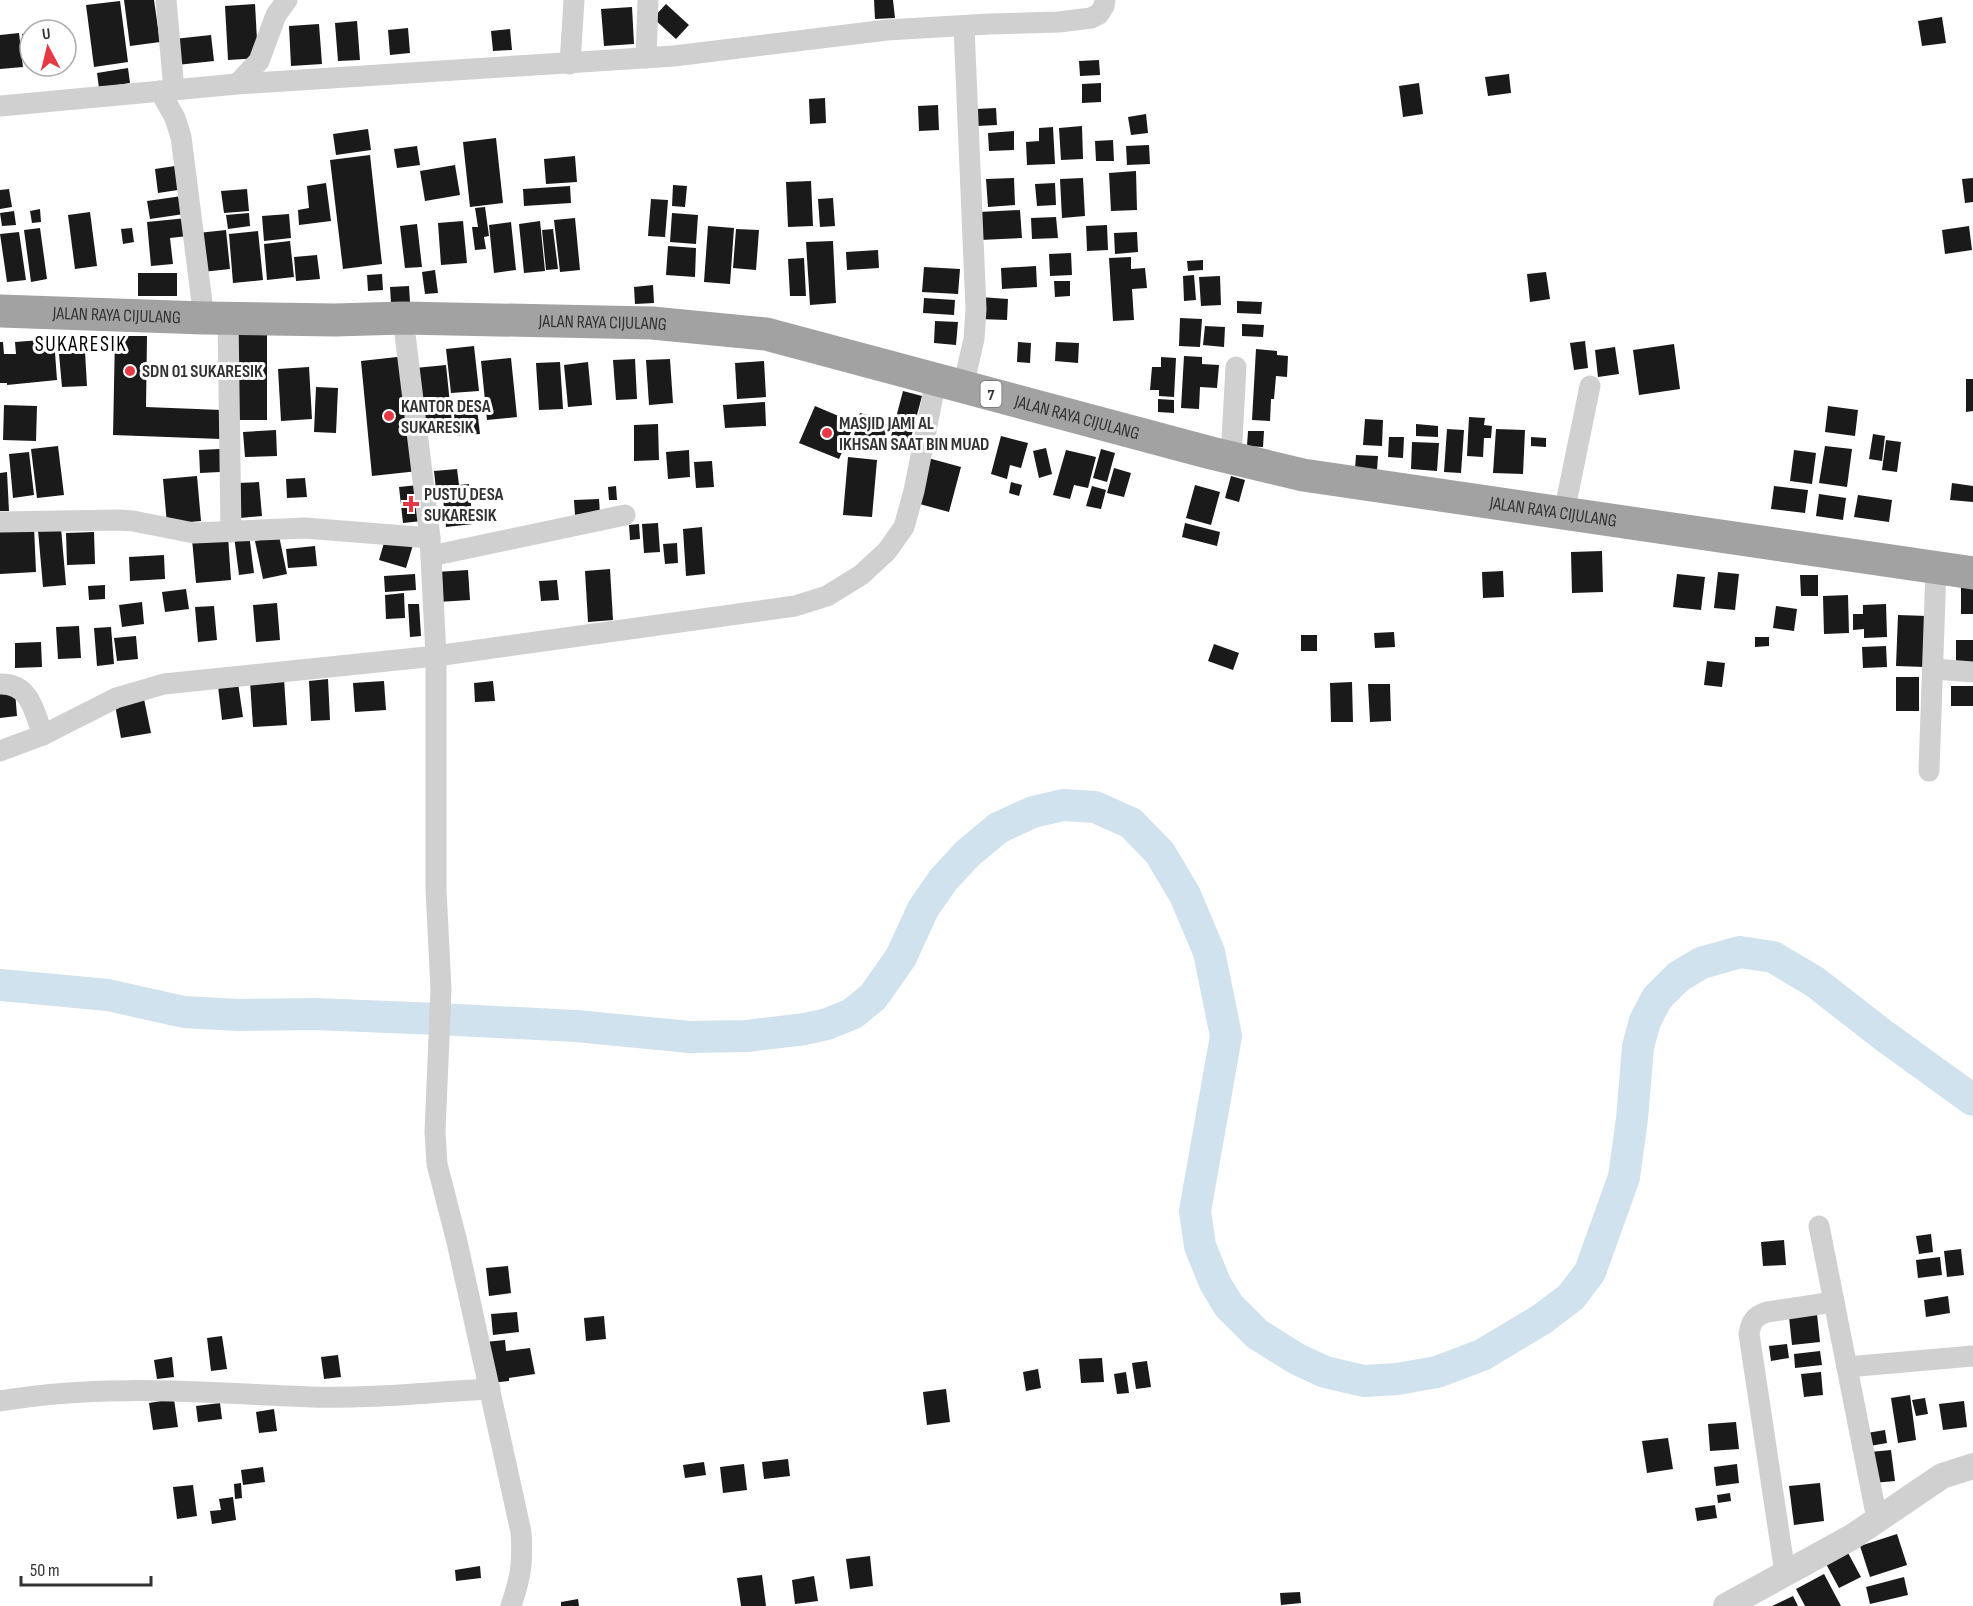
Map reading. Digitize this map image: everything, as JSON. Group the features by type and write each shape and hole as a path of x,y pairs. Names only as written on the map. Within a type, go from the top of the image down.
{"highway":[{"name":"JALAN RAYA CIJULANG","path":"0,312 216,318 335,320 403,318 687,325 766,334 1231,458 1335,481 1973,573"}],"street":[{"path":"166,0 167,90 181,137 216,318 231,532"},
{"path":"237,84 259,61 276,15 286,0"},
{"path":"570,64 574,0"},
{"path":"646,58 648,0"},
{"path":"0,106 237,84 646,58 887,30 1059,22 1091,18 1099,14 1105,0"},
{"path":"0,751 43,735 116,698 164,684 436,656 795,606 827,596 861,576 887,551 904,527 950,383 974,339 976,298 964,27"},
{"path":"403,318 430,547 436,656 436,889 441,990 436,1069 437,1164 457,1242 521,1532 523,1554 521,1576 511,1606"},
{"path":"1231,458 1236,368"},
{"path":"1564,513 1590,386"},
{"path":"0,522 133,520 194,533 305,528 430,547 625,514"},
{"path":"1929,771 1936,568"},
{"path":"1934,669 1973,672"},
{"path":"0,684 20,687 29,699 43,735"},
{"path":"1819,1226 1877,1519"},
{"path":"1785,1573 1749,1334 1751,1322 1758,1315 1767,1312 1834,1302"},
{"path":"1847,1367 1973,1356"},
{"path":"0,1401 55,1394 146,1391 314,1397 490,1389"},
{"path":"1726,1606 1852,1537 1942,1476 1973,1466"}],"building":[{"path":"124,0 154,0 160,42 130,46"},
{"path":"874,0 893,0 895,18 875,19"},
{"path":"120,1 128,62 94,67 86,5"},
{"path":"255,4 258,58 228,60 225,6"},
{"path":"666,4 689,25 676,39 653,18"},
{"path":"632,7 634,44 604,46 601,9"},
{"path":"1942,17 1946,43 1922,46 1918,21"},
{"path":"357,21 360,60 338,61 335,23"},
{"path":"319,24 322,64 291,66 289,26"},
{"path":"408,28 410,53 390,55 388,30"},
{"path":"510,29 512,50 493,51 491,31"},
{"path":"18,33 18,67 0,69 0,35"},
{"path":"211,35 214,61 177,65 174,39"},
{"path":"1099,60 1100,75 1080,76 1079,61"},
{"path":"128,68 130,83 99,88 97,73"},
{"path":"1509,74 1511,93 1488,96 1485,77"},
{"path":"1101,83 1101,102 1082,103 1082,84"},
{"path":"1419,83 1423,114 1403,117 1399,86"},
{"path":"825,98 826,123 810,124 809,99"},
{"path":"938,105 939,130 919,131 918,106"},
{"path":"996,108 997,125 977,126 976,109"},
{"path":"1146,114 1148,133 1131,135 1128,117"},
{"path":"1082,126 1083,159 1061,160 1059,128"},
{"path":"1053,127 1055,164 1027,165 1026,142 1039,141 1039,128"},
{"path":"368,129 371,150 336,155 333,134"},
{"path":"1014,131 1014,150 989,151 988,133"},
{"path":"496,138 503,203 470,207 463,142"},
{"path":"1113,140 1114,161 1096,161 1095,141"},
{"path":"1149,145 1150,164 1127,165 1126,146"},
{"path":"417,146 420,165 397,168 394,149"},
{"path":"370,155 382,264 343,269 330,160"},
{"path":"575,156 577,182 546,184 544,159"},
{"path":"455,165 460,195 425,201 420,171"},
{"path":"175,166 178,190 158,193 155,169"},
{"path":"1136,171 1137,210 1111,211 1109,173"},
{"path":"1014,178 1015,205 988,207 986,179"},
{"path":"1083,178 1085,216 1062,218 1060,179"},
{"path":"1973,178 1973,202 1965,203 1962,179"},
{"path":"811,181 813,226 788,227 786,182"},
{"path":"326,183 331,221 299,225 298,210 309,208 307,186"},
{"path":"1055,183 1056,205 1037,206 1035,184"},
{"path":"673,185 687,186 685,207 672,206"},
{"path":"570,186 571,203 524,206 523,189"},
{"path":"9,189 12,207 0,209 0,190"},
{"path":"247,189 249,211 224,213 221,191"},
{"path":"182,196 184,214 150,219 147,201"},
{"path":"833,198 835,226 820,227 818,199"},
{"path":"651,199 668,200 665,237 648,236"},
{"path":"485,207 489,236 484,237 486,249 475,250 472,227 478,227 475,208"},
{"path":"40,209 41,222 32,223 30,211"},
{"path":"1020,210 1022,238 980,240 979,212"},
{"path":"14,211 16,225 2,226 0,213"},
{"path":"90,212 97,266 75,269 68,215"},
{"path":"249,213 250,226 228,229 226,215"},
{"path":"672,213 698,215 696,244 670,242"},
{"path":"289,214 291,238 264,241 262,216"},
{"path":"1056,217 1058,238 1032,239 1031,218"},
{"path":"187,218 188,236 170,238 173,264 151,266 147,222"},
{"path":"575,218 580,270 560,272 554,220"},
{"path":"463,221 467,263 441,265 438,223"},
{"path":"540,221 545,271 524,273 519,224"},
{"path":"511,222 516,270 494,273 489,225"},
{"path":"417,224 422,267 405,268 400,226"},
{"path":"1107,225 1108,250 1087,251 1086,226"},
{"path":"708,226 734,228 730,284 704,282"},
{"path":"1969,226 1972,250 1945,254 1942,230"},
{"path":"40,228 47,279 31,282 24,230"},
{"path":"132,228 134,242 123,244 121,229"},
{"path":"553,229 558,269 546,270 542,230"},
{"path":"736,229 759,230 756,270 733,268"},
{"path":"226,230 230,269 202,272 198,233"},
{"path":"258,231 263,280 233,283 229,234"},
{"path":"19,232 26,280 7,282 0,234"},
{"path":"1137,232 1138,252 1115,254 1114,233"},
{"path":"290,241 294,277 267,280 264,244"},
{"path":"833,241 836,303 810,305 806,242"},
{"path":"668,246 696,248 695,277 666,275"},
{"path":"878,250 879,268 847,270 846,252"},
{"path":"1071,253 1072,275 1050,276 1049,254"},
{"path":"317,255 320,279 296,281 294,257"},
{"path":"1131,257 1131,269 1145,268 1147,288 1132,289 1134,320 1113,321 1109,258"},
{"path":"804,258 806,296 790,296 788,259"},
{"path":"1203,260 1203,270 1188,271 1187,261"},
{"path":"1036,266 1037,287 1002,289 1001,268"},
{"path":"924,267 960,269 958,294 922,292"},
{"path":"435,270 438,293 425,294 422,272"},
{"path":"1546,272 1550,299 1530,302 1527,274"},
{"path":"138,273 177,273 177,296 138,296"},
{"path":"382,274 383,290 368,291 367,275"},
{"path":"1194,275 1196,300 1184,301 1183,276"},
{"path":"1220,276 1221,305 1201,306 1199,277"},
{"path":"1054,281 1070,281 1070,296 1055,297"},
{"path":"653,285 654,303 635,304 634,287"},
{"path":"409,286 410,302 391,303 390,287"},
{"path":"980,297 1008,299 1007,320 979,319"},
{"path":"924,298 955,300 954,315 923,313"},
{"path":"1237,301 1262,302 1261,314 1237,313"},
{"path":"1180,318 1202,319 1200,347 1179,346"},
{"path":"935,321 958,322 956,345 934,343"},
{"path":"1242,324 1264,325 1263,337 1242,336"},
{"path":"1205,326 1225,327 1224,347 1203,345"},
{"name":"SDN 01 SUKARESIK","path":"237,334 267,334 267,420 236,420"},
{"name":"SDN 01 SUKARESIK","path":"115,336 147,336 146,407 222,410 221,439 113,435"},
{"path":"54,339 57,380 7,385 7,383 0,383 0,342 3,342 4,354 16,354 15,342"},
{"path":"1585,341 1588,368 1574,370 1570,343"},
{"path":"1018,342 1031,343 1030,363 1017,362"},
{"path":"1056,342 1079,343 1078,363 1055,361"},
{"path":"1674,344 1680,389 1639,395 1633,350"},
{"path":"474,346 479,391 451,393 446,349"},
{"path":"1615,347 1619,374 1598,377 1595,350"},
{"path":"1256,349 1277,351 1277,355 1288,356 1287,377 1276,376 1274,399 1271,399 1270,421 1252,420"},
{"path":"85,352 87,386 62,387 59,354"},
{"name":"KANTOR DESA SUKARESIK","path":"406,356 418,471 372,476 361,361"},
{"path":"1184,356 1202,357 1202,364 1219,365 1217,388 1200,387 1199,409 1181,408"},
{"path":"1161,357 1176,358 1174,397 1159,396 1159,390 1150,390 1152,367 1161,367"},
{"path":"511,358 517,417 487,420 481,361"},
{"path":"635,359 637,399 616,400 613,360"},
{"path":"670,359 673,403 649,405 646,360"},
{"path":"764,361 766,397 737,399 735,363"},
{"path":"560,362 563,409 539,410 536,363"},
{"path":"588,362 592,405 568,407 564,365"},
{"path":"446,365 452,423 421,426 415,368"},
{"path":"309,367 312,419 281,421 278,369"},
{"path":"1966,379 1973,379 1973,411 1966,412"},
{"path":"316,387 338,388 336,433 314,432"},
{"path":"903,391 922,396 908,449 889,444"},
{"path":"1158,399 1174,400 1174,413 1158,412"},
{"path":"476,400 480,434 456,436 453,403"},
{"path":"765,402 766,426 725,428 723,405"},
{"path":"4,405 37,406 36,441 3,440"},
{"name":"MASJID JAMI AL IKHSAN SAAT BIN MUAD","path":"815,406 855,423 839,459 799,443"},
{"path":"1828,406 1858,410 1855,436 1825,432"},
{"path":"860,413 889,421 882,446 853,439"},
{"path":"1469,417 1485,418 1484,425 1492,426 1491,438 1484,438 1483,457 1467,456"},
{"path":"1365,419 1383,420 1382,446 1363,445"},
{"path":"658,424 659,460 634,461 634,425"},
{"path":"1416,424 1438,426 1438,437 1416,436"},
{"path":"1447,429 1464,430 1461,473 1444,472"},
{"path":"1496,429 1525,430 1523,474 1493,473"},
{"path":"276,430 277,456 245,457 243,432"},
{"path":"1248,431 1264,431 1263,447 1247,446"},
{"path":"1873,434 1885,436 1882,461 1869,459"},
{"path":"1001,436 1028,443 1021,468 1010,465 1007,479 991,474"},
{"path":"1389,437 1404,437 1403,458 1388,457"},
{"path":"1531,437 1546,438 1546,447 1531,446"},
{"path":"1886,440 1901,442 1897,472 1882,470"},
{"path":"1412,442 1439,443 1437,471 1411,469"},
{"path":"58,446 64,495 37,498 31,449"},
{"path":"1825,446 1852,449 1847,487 1819,483"},
{"path":"1046,448 1052,474 1039,478 1033,451"},
{"path":"220,449 220,472 200,473 199,450"},
{"path":"1101,449 1115,453 1107,482 1093,478"},
{"path":"689,450 690,477 668,479 666,452"},
{"path":"1066,450 1096,457 1088,488 1074,485 1070,499 1053,495"},
{"path":"1794,450 1816,453 1812,484 1790,481"},
{"path":"29,452 34,495 13,498 9,454"},
{"path":"1356,455 1378,456 1377,470 1355,469"},
{"path":"848,457 877,460 872,517 843,515"},
{"path":"928,458 961,467 949,512 916,503"},
{"path":"712,461 714,487 696,488 694,462"},
{"path":"1114,468 1131,473 1124,497 1107,493"},
{"path":"457,469 459,485 469,484 473,524 446,527 443,498 437,499 434,471"},
{"path":"7,472 9,511 0,511 0,473"},
{"path":"197,476 201,521 167,524 163,479"},
{"path":"1231,476 1245,480 1239,502 1225,498"},
{"path":"305,478 307,497 287,498 286,479"},
{"path":"259,482 262,516 240,518 238,483"},
{"path":"1011,482 1022,485 1019,496 1009,493"},
{"path":"1952,483 1973,486 1973,502 1950,500"},
{"name":"PUSTU DESA SUKARESIK","path":"418,485 422,521 403,523 399,487"},
{"path":"1195,485 1220,492 1211,525 1186,518"},
{"path":"616,486 617,500 609,500 608,487"},
{"path":"1092,486 1106,490 1101,509 1086,506"},
{"path":"1774,486 1808,490 1805,513 1771,509"},
{"path":"1819,494 1846,498 1843,520 1816,516"},
{"path":"1858,495 1892,500 1889,522 1854,517"},
{"path":"599,499 600,513 575,515 574,500"},
{"path":"658,523 660,552 644,553 642,524"},
{"path":"1185,523 1220,532 1217,546 1182,537"},
{"path":"639,524 640,539 630,540 629,525"},
{"path":"34,527 36,572 0,574 0,529"},
{"path":"702,527 705,574 686,576 683,529"},
{"path":"61,528 66,585 43,587 38,530"},
{"path":"94,532 95,564 67,565 66,533"},
{"path":"249,534 254,573 239,575 234,536"},
{"path":"228,536 231,580 196,583 192,539"},
{"path":"279,536 287,574 263,579 255,541"},
{"path":"386,536 413,545 406,568 379,560"},
{"path":"677,543 678,563 665,564 663,544"},
{"path":"315,546 317,566 288,568 286,549"},
{"path":"1602,551 1603,592 1572,593 1571,552"},
{"path":"164,555 165,579 130,581 129,557"},
{"path":"610,569 613,620 588,622 585,571"},
{"path":"468,570 470,600 438,602 436,572"},
{"path":"1503,571 1504,597 1483,598 1482,572"},
{"path":"1718,572 1739,574 1735,610 1714,608"},
{"path":"415,574 416,590 385,592 384,576"},
{"path":"1677,574 1705,577 1701,610 1673,607"},
{"path":"1800,575 1818,575 1818,596 1801,596"},
{"path":"557,580 559,600 541,601 539,581"},
{"path":"105,585 105,599 89,600 88,586"},
{"path":"1961,586 1973,586 1973,614 1961,614"},
{"path":"186,589 189,609 165,612 162,592"},
{"path":"404,593 405,618 386,619 385,595"},
{"path":"1848,595 1849,633 1824,634 1823,596"},
{"path":"142,602 144,624 122,627 119,605"},
{"path":"277,603 280,640 256,642 253,605"},
{"path":"408,604 419,604 421,636 410,637"},
{"path":"1886,604 1887,637 1864,638 1864,629 1853,630 1853,614 1863,614 1863,605"},
{"path":"214,606 217,640 198,642 195,607"},
{"path":"1776,606 1797,609 1794,631 1773,628"},
{"path":"1898,615 1927,616 1925,667 1896,666"},
{"path":"79,626 81,658 58,659 56,627"},
{"path":"111,627 114,664 97,666 94,628"},
{"path":"1394,632 1395,647 1375,648 1374,633"},
{"path":"1301,635 1317,635 1317,651 1301,651"},
{"path":"136,636 138,659 117,661 114,638"},
{"path":"1755,637 1769,637 1769,646 1755,647"},
{"path":"1956,640 1973,640 1973,664 1956,665"},
{"path":"41,642 42,667 15,668 15,643"},
{"path":"1214,644 1239,653 1233,670 1208,661"},
{"path":"1886,646 1887,667 1863,668 1862,647"},
{"path":"1707,661 1725,663 1722,687 1704,685"},
{"path":"1896,677 1919,677 1919,711 1896,711"},
{"path":"284,678 287,725 253,727 250,681"},
{"path":"328,679 330,720 311,721 309,681"},
{"path":"384,681 386,710 355,712 353,683"},
{"path":"493,681 495,701 475,702 474,683"},
{"path":"1352,682 1353,722 1331,722 1330,683"},
{"path":"238,683 243,717 222,720 218,686"},
{"path":"1368,684 1390,684 1391,721 1370,722"},
{"path":"1951,686 1973,686 1973,706 1951,706"},
{"path":"15,691 17,716 0,718 0,692"},
{"path":"144,699 151,733 121,738 115,705"},
{"path":"1931,1234 1933,1252 1919,1254 1916,1236"},
{"path":"1784,1240 1786,1265 1763,1266 1761,1242"},
{"path":"1961,1249 1964,1275 1947,1277 1944,1251"},
{"path":"1940,1257 1942,1275 1918,1278 1916,1260"},
{"path":"508,1266 511,1293 489,1296 486,1268"},
{"path":"1948,1296 1950,1313 1926,1317 1924,1300"},
{"path":"517,1312 519,1332 493,1335 491,1314"},
{"path":"1817,1314 1820,1342 1792,1345 1789,1317"},
{"path":"604,1316 606,1339 586,1341 584,1318"},
{"path":"222,1336 227,1369 211,1371 207,1338"},
{"path":"505,1340 506,1351 530,1348 535,1374 490,1383 485,1342"},
{"path":"1787,1344 1789,1358 1771,1361 1769,1346"},
{"path":"1820,1351 1822,1365 1795,1368 1794,1354"},
{"path":"338,1355 341,1377 324,1379 321,1357"},
{"path":"172,1357 174,1377 157,1379 154,1360"},
{"path":"1102,1358 1104,1382 1081,1383 1079,1359"},
{"path":"1147,1361 1151,1387 1136,1389 1132,1363"},
{"path":"1038,1369 1041,1388 1026,1391 1023,1372"},
{"path":"1126,1372 1129,1393 1117,1394 1114,1374"},
{"path":"1821,1372 1823,1395 1804,1397 1801,1374"},
{"path":"946,1389 950,1422 927,1425 923,1392"},
{"path":"1910,1395 1916,1440 1898,1443 1891,1398"},
{"path":"1925,1398 1928,1414 1916,1416 1912,1400"},
{"path":"174,1399 178,1427 153,1430 149,1403"},
{"path":"1964,1401 1967,1427 1943,1430 1939,1404"},
{"path":"220,1403 222,1419 198,1422 196,1406"},
{"path":"274,1409 277,1431 259,1433 256,1412"},
{"path":"1736,1422 1739,1449 1710,1451 1708,1424"},
{"path":"1885,1430 1887,1443 1864,1447 1861,1434"},
{"path":"1668,1438 1673,1469 1647,1473 1642,1441"},
{"path":"1891,1450 1895,1481 1873,1483 1870,1452"},
{"path":"788,1459 790,1476 764,1479 762,1462"},
{"path":"704,1462 706,1475 685,1478 683,1465"},
{"path":"744,1464 747,1490 723,1493 720,1467"},
{"path":"1737,1464 1739,1483 1716,1486 1714,1467"},
{"path":"263,1467 265,1482 243,1485 241,1470"},
{"path":"241,1483 242,1498 235,1499 234,1484"},
{"path":"1820,1483 1824,1521 1794,1525 1789,1486"},
{"path":"193,1485 197,1516 177,1519 173,1487"},
{"path":"1730,1493 1731,1501 1718,1503 1717,1495"},
{"path":"233,1497 236,1520 212,1524 210,1511 221,1510 219,1499"},
{"path":"1715,1505 1717,1518 1697,1521 1695,1508"},
{"path":"1897,1534 1907,1565 1870,1577 1860,1546"},
{"path":"1847,1551 1861,1577 1839,1588 1825,1562"},
{"path":"870,1556 873,1586 850,1589 846,1559"},
{"path":"480,1566 481,1578 456,1581 455,1570"},
{"path":"1824,1574 1841,1606 1805,1606 1796,1589"},
{"path":"762,1575 766,1606 741,1606 737,1578"},
{"path":"814,1576 818,1601 795,1604 792,1580"},
{"path":"1904,1577 1908,1595 1870,1604 1866,1587"},
{"path":"1300,1592 1301,1603 1281,1605 1280,1593"},
{"path":"1793,1596 1798,1606 1772,1606"},
{"path":"578,1599 579,1606 561,1606 561,1602"}],"waterway":[{"path":"0,985 108,995 184,1012 238,1015 315,1014 438,1019 576,1026 690,1037 747,1036 805,1029 827,1024 852,1014 873,997 901,957 923,909 943,880 967,854 998,828 1033,812 1063,805 1095,807 1131,823 1160,853 1185,895 1209,952 1226,1036 1195,1211 1200,1246 1215,1283 1229,1306 1257,1334 1297,1359 1325,1372 1364,1381 1397,1379 1437,1372 1482,1355 1542,1319 1571,1297 1590,1272 1624,1177 1638,1047 1645,1021 1657,998 1678,977 1701,963 1740,952 1773,957 1815,982 1973,1100"}],"place":[{"name":"SDN 01 SUKARESIK","path":"130,371"},
{"name":"KANTOR DESA SUKARESIK","path":"389,416"},
{"name":"MASJID JAMI AL IKHSAN SAAT BIN MUAD","path":"827,433"},
{"name":"PUSTU DESA SUKARESIK","path":"411,504"}],"district":[{"name":"SUKARESIK","path":"81,344"}]}
